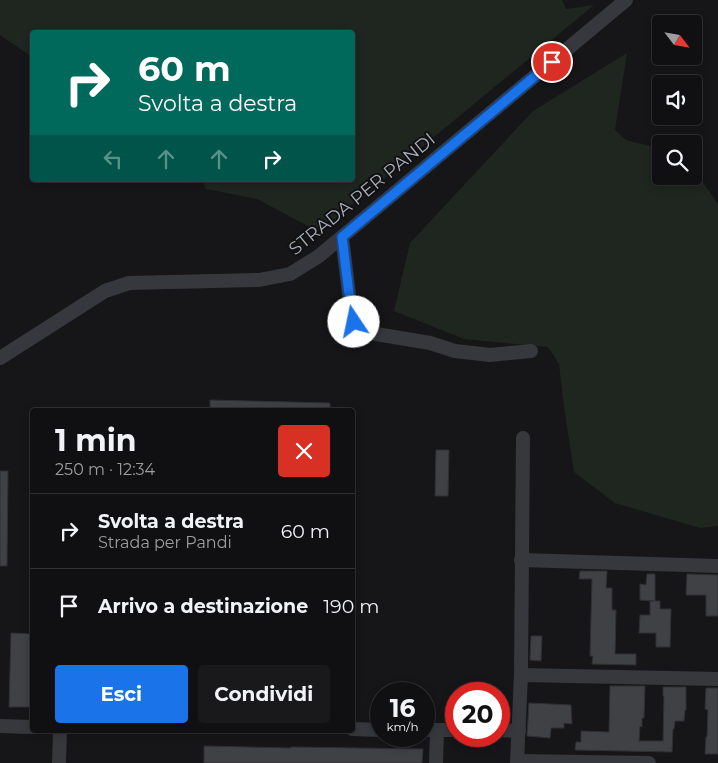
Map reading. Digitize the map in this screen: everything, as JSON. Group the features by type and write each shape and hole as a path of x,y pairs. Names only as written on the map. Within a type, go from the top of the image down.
{"street":[{"name":"STRADA PER PANDI","path":"0,358 105,291 128,283 259,280 290,274 319,256 626,0"},
{"path":"342,237 354,322 364,329 376,334 430,342 455,351 490,354 531,351"},
{"path":"523,438 521,676 517,762 649,763"},
{"path":"521,560 718,566"},
{"path":"521,676 718,679"},
{"path":"0,726 30,727"},
{"path":"355,729 370,730"},
{"path":"510,730 519,730"},
{"path":"59,763 60,733"},
{"path":"433,747 436,763"}],"shaded area":[{"path":"0,0 562,0 566,9 594,5 319,232 257,199 206,189 203,182 355,182 355,30 30,30 30,56 0,35"},
{"path":"627,53 615,130 626,140 652,147 652,185 702,185 702,181 718,204 718,526 700,528 615,503 574,472 559,364 548,347 464,339 394,311 410,243 533,111"}],"building":[{"path":"210,400 330,403 330,408 210,408"},
{"path":"436,450 449,450 448,496 435,496"},
{"path":"0,471 8,471 7,566 0,566"},
{"path":"580,571 607,571 606,588 612,588 612,610 616,610 615,654 636,654 636,665 592,664 593,656 590,656 592,579 579,579"},
{"path":"647,574 655,574 655,601 660,601 660,609 671,609 670,647 656,647 656,633 639,633 640,615 650,615 650,601 654,601 640,600 640,584 646,585"},
{"path":"687,574 718,575 718,616 706,616 706,595 686,595"},
{"path":"11,633 30,634 30,707 9,707"},
{"path":"531,636 542,636 541,661 530,660"},
{"path":"610,686 645,686 644,718 642,718 642,727 640,726 639,741 663,741 663,687 686,687 684,721 675,721 672,752 575,750 576,742 581,742 581,731 609,732"},
{"path":"706,688 718,688 718,754 705,754 708,710 705,709"},
{"path":"529,703 571,705 572,724 564,723 564,728 551,728 550,738 527,736"},
{"path":"204,746 423,749 422,763 204,763"}],"route":[{"path":"354,322 342,237 552,62"}]}
